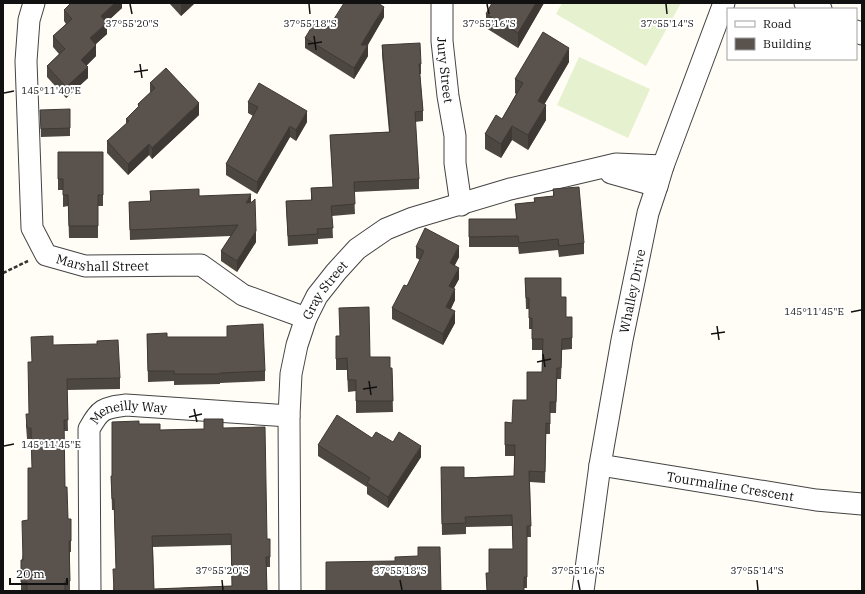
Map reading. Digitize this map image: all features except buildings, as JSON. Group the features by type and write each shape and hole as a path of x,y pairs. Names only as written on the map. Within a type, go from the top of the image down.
{"street":[{"name":"Marshall Street","path":"34,3 29,20 26,61 32,228 46,255 84,266 201,265 243,295 306,318"},
{"name":"Jury Street","path":"442,3 442,41 448,96 455,136 455,162 467,203"},
{"name":"Whalley Drive","path":"583,591 600,465 622,340 648,213 658,186 663,166 724,3"},
{"path":"804,3 818,8"},
{"name":"Gray Street","path":"290,591 289,416 291,374 297,345 306,318 317,296 356,249 386,229 413,218 510,189 616,164 663,166"},
{"name":"Gray Street","path":"599,169 658,186"},
{"name":"Meneilly Way","path":"90,591 89,429 97,415 107,407 126,405 289,416"},
{"name":"Tourmaline Crescent","path":"600,465 816,500 862,504"}],"path":[{"path":"3,273 24,262 46,255"}],"green space":[{"path":"562,3 681,3 646,66 556,14"},
{"path":"579,57 650,89 628,138 557,105"}]}
